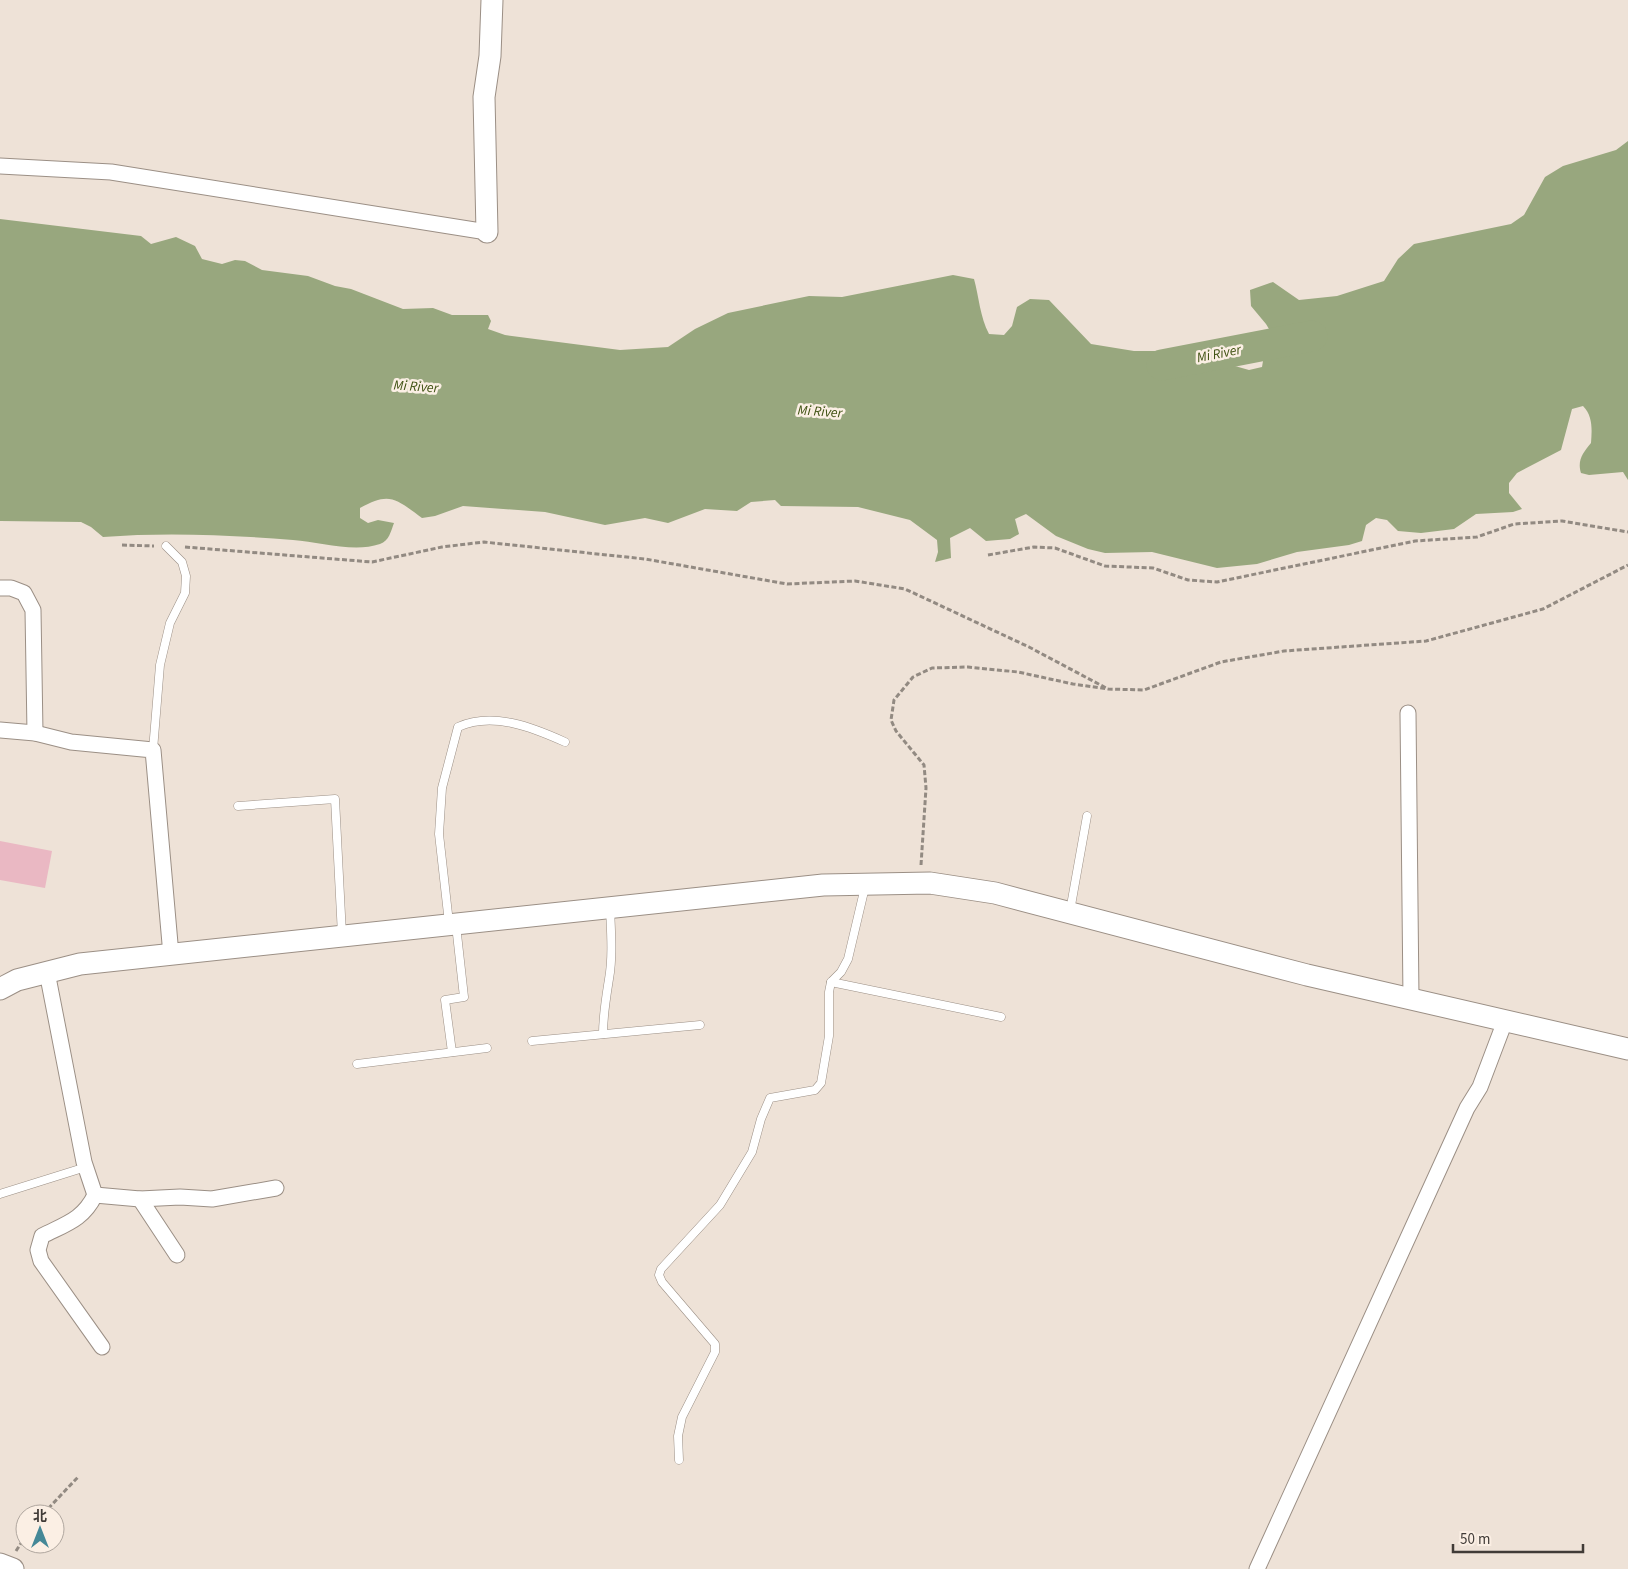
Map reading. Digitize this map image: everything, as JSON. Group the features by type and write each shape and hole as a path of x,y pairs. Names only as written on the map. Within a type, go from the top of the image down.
{"main road":[{"path":"487,232 484,97 490,56 492,0"},
{"path":"0,989 17,980 80,964 823,886 920,883 994,893 1307,976 1628,1049"},
{"path":"0,1564 13,1569"}],"street":[{"path":"0,166 111,172 487,232"},
{"path":"0,588 11,588 24,593 33,610 34,733"},
{"path":"1408,713 1411,999"},
{"path":"0,730 34,733 71,742 154,750 171,955"},
{"path":"47,972 86,1167 94,1195 88,1208 80,1217 42,1236 38,1250 41,1261 102,1347"},
{"path":"1257,1569 1467,1108 1480,1087 1506,1021"},
{"path":"94,1195 140,1199 180,1197 212,1199 276,1188"},
{"path":"140,1199 177,1255"}],"lane":[{"path":"154,750 160,665 170,623 185,593 186,576 182,562 166,546"},
{"path":"452,1052 445,1000 464,997 440,834 442,788 458,726 470,721 497,721 533,727 566,742"},
{"path":"238,806 335,799 342,937"},
{"path":"1070,913 1086,816"},
{"path":"679,1460 678,1436 682,1417 715,1352 715,1344 662,1282 659,1275 661,1269 720,1205 752,1152 760,1119 770,1098 814,1090 821,1083 829,1036 829,992 831,982 841,972 848,959 866,885"},
{"path":"603,1034 604,1003 609,979 611,952 610,908"},
{"path":"831,982 1001,1017"},
{"path":"532,1041 700,1025"},
{"path":"357,1064 487,1048"},
{"path":"0,1194 86,1167"}],"path":[{"path":"988,555 1034,547 1055,548 1105,566 1153,568 1188,580 1217,582 1415,541 1477,537 1514,524 1562,521 1628,532"},
{"path":"122,545 166,546 372,562 442,547 484,542 645,559 787,584 855,581 906,589 1029,647 1108,689"},
{"path":"920,883 926,788 924,765 896,731 891,720 894,700 913,677 932,668 968,667 1018,672 1108,689 1144,690 1221,662 1284,651 1426,641 1543,609 1628,565"},
{"path":"52,1504 79,1476"}],"shaded area":[{"path":"0,841 52,851 45,888 0,880"}],"water":[{"path":"1628,141 1628,480 1623,472 1589,475 1581,473 1580,460 1591,443 1591,423 1589,414 1583,406 1572,409 1561,450 1517,473 1509,483 1509,493 1522,509 1513,512 1476,514 1454,529 1421,533 1398,531 1387,520 1376,518 1366,525 1362,541 1349,545 1297,552 1257,564 1217,568 1152,552 1105,553 1088,549 1056,536 1026,514 1015,519 1019,534 1010,539 986,541 970,528 950,538 951,558 935,562 938,552 937,540 910,520 858,507 781,506 775,500 751,502 737,511 705,509 668,523 645,518 605,525 545,512 463,506 435,516 422,518 399,502 386,499 360,508 360,518 368,523 378,520 394,523 386,541 380,544 359,547 293,540 174,534 103,537 91,527 81,522 0,521 0,219 141,236 151,244 176,237 195,246 202,259 222,264 235,260 245,261 262,270 308,276 335,286 351,289 403,309 433,308 452,315 488,315 491,321 488,329 505,335 620,350 668,347 695,329 728,313 809,296 842,297 953,275 974,279 989,334 1004,335 1012,326 1017,307 1030,299 1049,300 1091,344 1134,351 1182,351 1249,370 1262,367 1265,349 1275,339 1266,324 1251,306 1250,290 1273,282 1299,300 1337,296 1384,281 1398,259 1414,244 1511,224 1524,215 1545,177 1563,166 1616,150"}],"waterway":[{"name":"Mi River","path":"1162,365 1312,336"}]}
